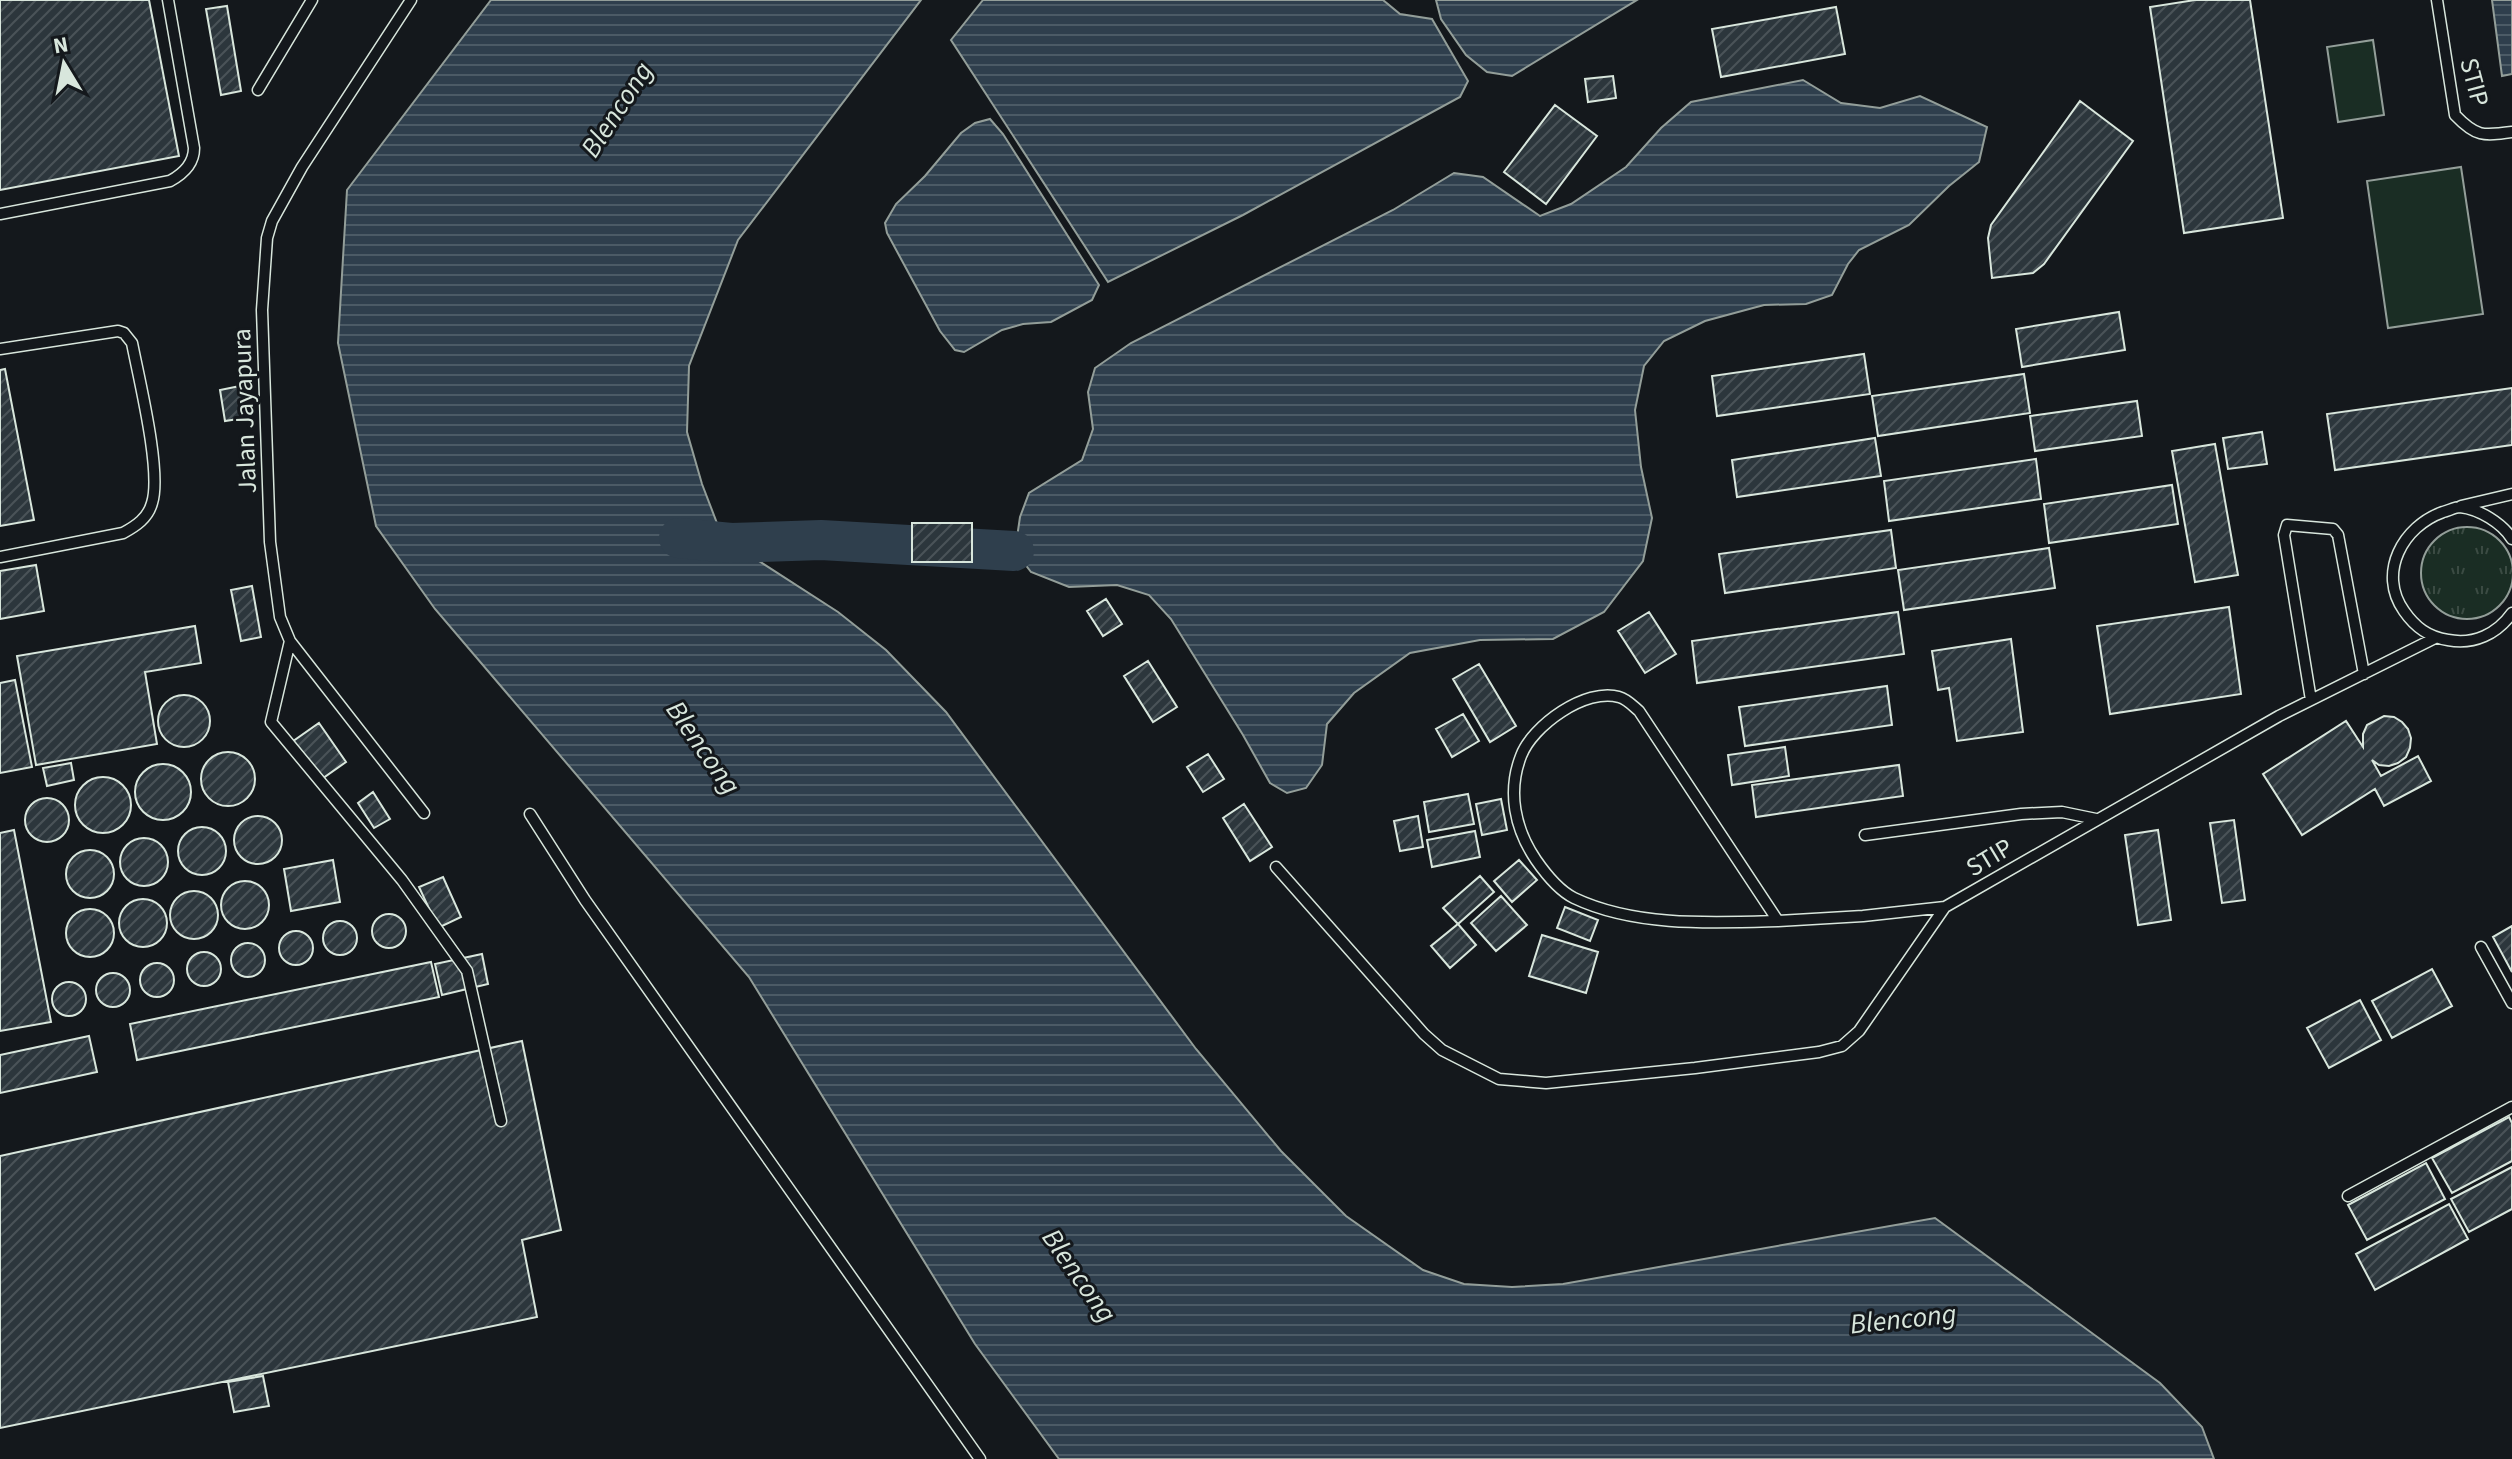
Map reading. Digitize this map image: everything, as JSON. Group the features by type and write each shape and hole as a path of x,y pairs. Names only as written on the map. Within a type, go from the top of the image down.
{"lane":[{"path":"0,214 170,181 189,165 194,157 194,148 168,0"},
{"path":"258,90 312,0"},
{"name":"Jalan Jayapura","path":"411,0 302,167 272,221 267,238 262,310 270,542 280,617 290,641 424,813"},
{"name":"STIP","path":"2437,0 2455,115 2465,125 2485,136 2512,132"},
{"path":"0,349 90,334 124,333 132,343 152,451 155,488 146,517 123,533 0,557"},
{"path":"2510,619 2485,637 2460,642 2435,638 2413,624 2398,603 2393,578 2397,552 2411,531 2433,516 2512,494"},
{"path":"2459,507 2484,515 2506,529 2512,539"},
{"path":"2311,700 2284,535 2287,525 2333,529 2338,535 2364,674"},
{"name":"STIP","path":"1778,921 1639,711 1630,703 1619,696 1581,702 1554,716 1533,736 1521,756 1514,791 1514,813 1529,851 1543,870 1572,897 1617,912 1666,921 1778,921 1863,916 1945,907 2311,700 2435,638"},
{"path":"290,641 271,722 402,880 467,971 501,1121"},
{"path":"1865,835 2021,814 2062,812 2096,819"},
{"path":"530,814 585,900 980,1459"},
{"path":"1276,867 1404,1014 1442,1050 1499,1079 1530,1083 1695,1068 1819,1052 1842,1046 1859,1031 1945,907"},
{"path":"2481,947 2512,1003"},
{"path":"2348,1196 2512,1107"}],"green space":[{"path":"2373,40 2384,115 2338,122 2327,47"},
{"path":"2461,167 2483,314 2388,328 2367,181"},
{"path":"2458,527 2476,527 2493,534 2506,547 2513,573 2506,599 2493,612 2476,619 2458,619 2441,612 2428,599 2421,582 2421,564 2428,547 2441,534"}],"water":[{"name":"Blencong","path":"491,0 921,0 738,240 689,366 687,432 702,484 720,531 731,543 838,612 886,650 946,712 1196,1049 1281,1151 1346,1216 1423,1270 1464,1284 1512,1287 1563,1284 1935,1218 2160,1383 2202,1427 2214,1459 1059,1459 975,1344 749,977 435,609 376,526 338,343 347,190"},
{"path":"983,0 1383,0 1400,14 1432,19 1468,81 1460,97 1243,215 1108,282 951,40"},
{"path":"1436,0 1637,0 1512,76 1487,72 1466,55 1441,19"},
{"path":"2492,0 2512,0 2512,74 2502,76"},
{"path":"1803,80 1841,103 1880,108 1920,96 1987,127 1979,162 1909,225 1859,250 1832,295 1806,304 1764,305 1705,321 1664,341 1644,366 1635,410 1641,467 1652,518 1643,561 1604,612 1553,639 1480,640 1410,653 1354,693 1327,724 1322,765 1306,788 1287,793 1270,783 1171,619 1149,595 1117,585 1069,587 1031,572 1015,551 1020,517 1029,493 1082,460 1093,429 1088,392 1095,368 1131,343 1393,210 1454,173 1483,177 1540,216 1571,204 1626,167 1661,128 1691,102"},
{"path":"990,119 1003,134 1099,285 1092,300 1051,322 1023,324 1002,330 964,352 955,350 940,331 887,233 885,223 896,204 925,176 961,133 975,123"}],"building":[{"path":"0,0 149,0 179,156 0,190"},
{"path":"2195,0 2250,0 2283,218 2184,233 2150,7"},
{"path":"227,6 241,91 221,95 206,9"},
{"path":"1836,7 1845,54 1721,77 1712,29"},
{"path":"1613,76 1616,98 1588,102 1585,79"},
{"path":"2080,101 2133,141 2044,264 2033,273 1992,278 1988,238 1991,225"},
{"path":"1555,105 1597,136 1546,204 1504,172"},
{"path":"2119,312 2125,350 2022,367 2016,329"},
{"path":"1864,354 1870,394 1717,416 1712,376"},
{"path":"5,369 34,520 0,526 0,370"},
{"path":"2024,374 2030,413 1878,436 1872,396"},
{"path":"245,385 251,417 225,421 220,390"},
{"path":"2512,388 2512,445 2335,470 2327,414"},
{"path":"2137,401 2142,436 2035,451 2030,416"},
{"path":"2262,432 2267,464 2228,469 2223,438"},
{"path":"1875,438 1881,476 1737,497 1732,460"},
{"path":"2215,444 2238,575 2195,582 2172,451"},
{"path":"2036,459 2041,499 1889,521 1884,481"},
{"path":"2172,485 2178,524 2049,543 2044,504"},
{"path":"912,523 972,523 972,562 912,562"},
{"path":"1891,530 1896,568 1725,593 1719,554"},
{"path":"2049,548 2055,588 1904,610 1898,570"},
{"path":"36,565 44,611 0,619 0,571"},
{"path":"252,586 261,637 241,641 231,590"},
{"path":"1106,599 1122,624 1103,636 1087,611"},
{"path":"2229,607 2241,694 2110,714 2097,626"},
{"path":"1649,612 1676,654 1645,673 1618,631"},
{"path":"1898,612 1904,654 1697,683 1692,641"},
{"path":"195,626 201,663 145,672 157,744 36,765 17,656"},
{"path":"2011,639 2023,732 1957,741 1949,688 1938,690 1932,651"},
{"path":"1148,661 1177,707 1153,722 1124,676"},
{"path":"1479,664 1516,726 1490,742 1453,679"},
{"path":"15,680 32,767 0,773 0,683"},
{"path":"1887,686 1892,725 1745,746 1739,707"},
{"path":"184,695 203,702 210,721 203,740 184,747 165,740 158,721 165,702"},
{"path":"1463,714 1479,741 1452,757 1436,729"},
{"path":"2384,716 2402,722 2411,738 2406,757 2398,763 2379,765 2372,760 2381,776 2418,756 2431,781 2384,806 2375,789 2302,835 2263,774 2346,721 2363,747 2367,725"},
{"path":"319,723 346,762 316,783 289,744"},
{"path":"1785,747 1789,776 1732,785 1728,755"},
{"path":"228,752 247,760 255,779 247,798 228,806 209,798 201,779 209,760"},
{"path":"1208,754 1224,779 1203,792 1187,767"},
{"path":"71,763 74,780 47,786 43,768"},
{"path":"163,764 183,772 191,792 183,812 163,820 143,812 135,792 143,772"},
{"path":"1899,765 1903,796 1756,817 1752,785"},
{"path":"103,777 123,785 131,805 123,825 103,833 83,825 75,805 83,785"},
{"path":"373,792 390,819 374,828 358,803"},
{"path":"1468,794 1474,824 1429,832 1424,802"},
{"path":"47,798 63,804 69,820 63,836 47,842 31,836 25,820 31,804"},
{"path":"1501,799 1507,830 1482,835 1476,804"},
{"path":"1244,804 1272,847 1250,861 1223,818"},
{"path":"258,816 275,823 282,840 275,857 258,864 241,857 234,840 241,823"},
{"path":"1418,816 1423,847 1400,851 1394,821"},
{"path":"2234,820 2245,900 2222,903 2210,823"},
{"path":"202,827 219,834 226,851 219,868 202,875 185,868 178,851 185,834"},
{"path":"14,830 51,1022 0,1031 0,833"},
{"path":"2158,830 2171,920 2138,925 2125,835"},
{"path":"1475,831 1480,857 1432,867 1427,840"},
{"path":"144,838 161,845 168,862 161,879 144,886 127,879 120,862 127,845"},
{"path":"90,850 107,857 114,874 107,891 90,898 73,891 66,874 73,857"},
{"path":"333,860 340,902 291,911 284,869"},
{"path":"1519,860 1537,880 1512,902 1494,881"},
{"path":"1480,876 1494,892 1458,924 1443,908"},
{"path":"443,877 461,917 438,928 419,887"},
{"path":"245,881 262,888 269,905 262,922 245,929 228,922 221,905 228,888"},
{"path":"194,891 211,898 218,915 211,932 194,939 177,932 170,915 177,898"},
{"path":"1501,896 1527,925 1496,951 1471,923"},
{"path":"143,899 160,906 167,923 160,940 143,947 126,940 119,923 126,906"},
{"path":"1565,907 1598,920 1590,941 1557,928"},
{"path":"90,909 107,916 114,933 107,950 90,957 73,950 66,933 73,916"},
{"path":"389,914 401,919 406,931 401,943 389,948 377,943 372,931 377,919"},
{"path":"340,921 352,926 357,938 352,950 340,955 328,950 323,938 328,926"},
{"path":"1458,924 1476,945 1450,968 1431,946"},
{"path":"2512,926 2512,972 2493,937"},
{"path":"296,931 308,936 313,948 308,960 296,965 284,960 279,948 284,936"},
{"path":"1542,935 1598,952 1586,993 1529,976"},
{"path":"248,943 260,948 265,960 260,972 248,977 236,972 231,960 236,948"},
{"path":"204,952 216,957 221,969 216,981 204,986 192,981 187,969 192,957"},
{"path":"482,954 488,984 442,995 435,964"},
{"path":"431,962 439,997 137,1060 130,1024"},
{"path":"157,963 169,968 174,980 169,992 157,997 145,992 140,980 145,968"},
{"path":"2432,969 2452,1006 2392,1038 2372,1001"},
{"path":"113,973 125,978 130,990 125,1002 113,1007 101,1002 96,990 101,978"},
{"path":"69,982 81,987 86,999 81,1011 69,1016 57,1011 52,999 57,987"},
{"path":"2360,1000 2381,1040 2329,1068 2307,1028"},
{"path":"89,1036 97,1072 0,1093 0,1055"},
{"path":"522,1041 561,1230 522,1240 537,1317 0,1428 0,1156"},
{"path":"2509,1117 2512,1123 2512,1161 2452,1193 2432,1158"},
{"path":"2426,1163 2445,1199 2367,1240 2348,1205"},
{"path":"2512,1167 2512,1209 2469,1232 2451,1199"},
{"path":"2449,1204 2468,1239 2375,1290 2356,1254"},
{"path":"263,1376 269,1406 234,1412 228,1382"}],"waterway":[{"path":"679,538 731,543 821,540 1014,551"}]}
